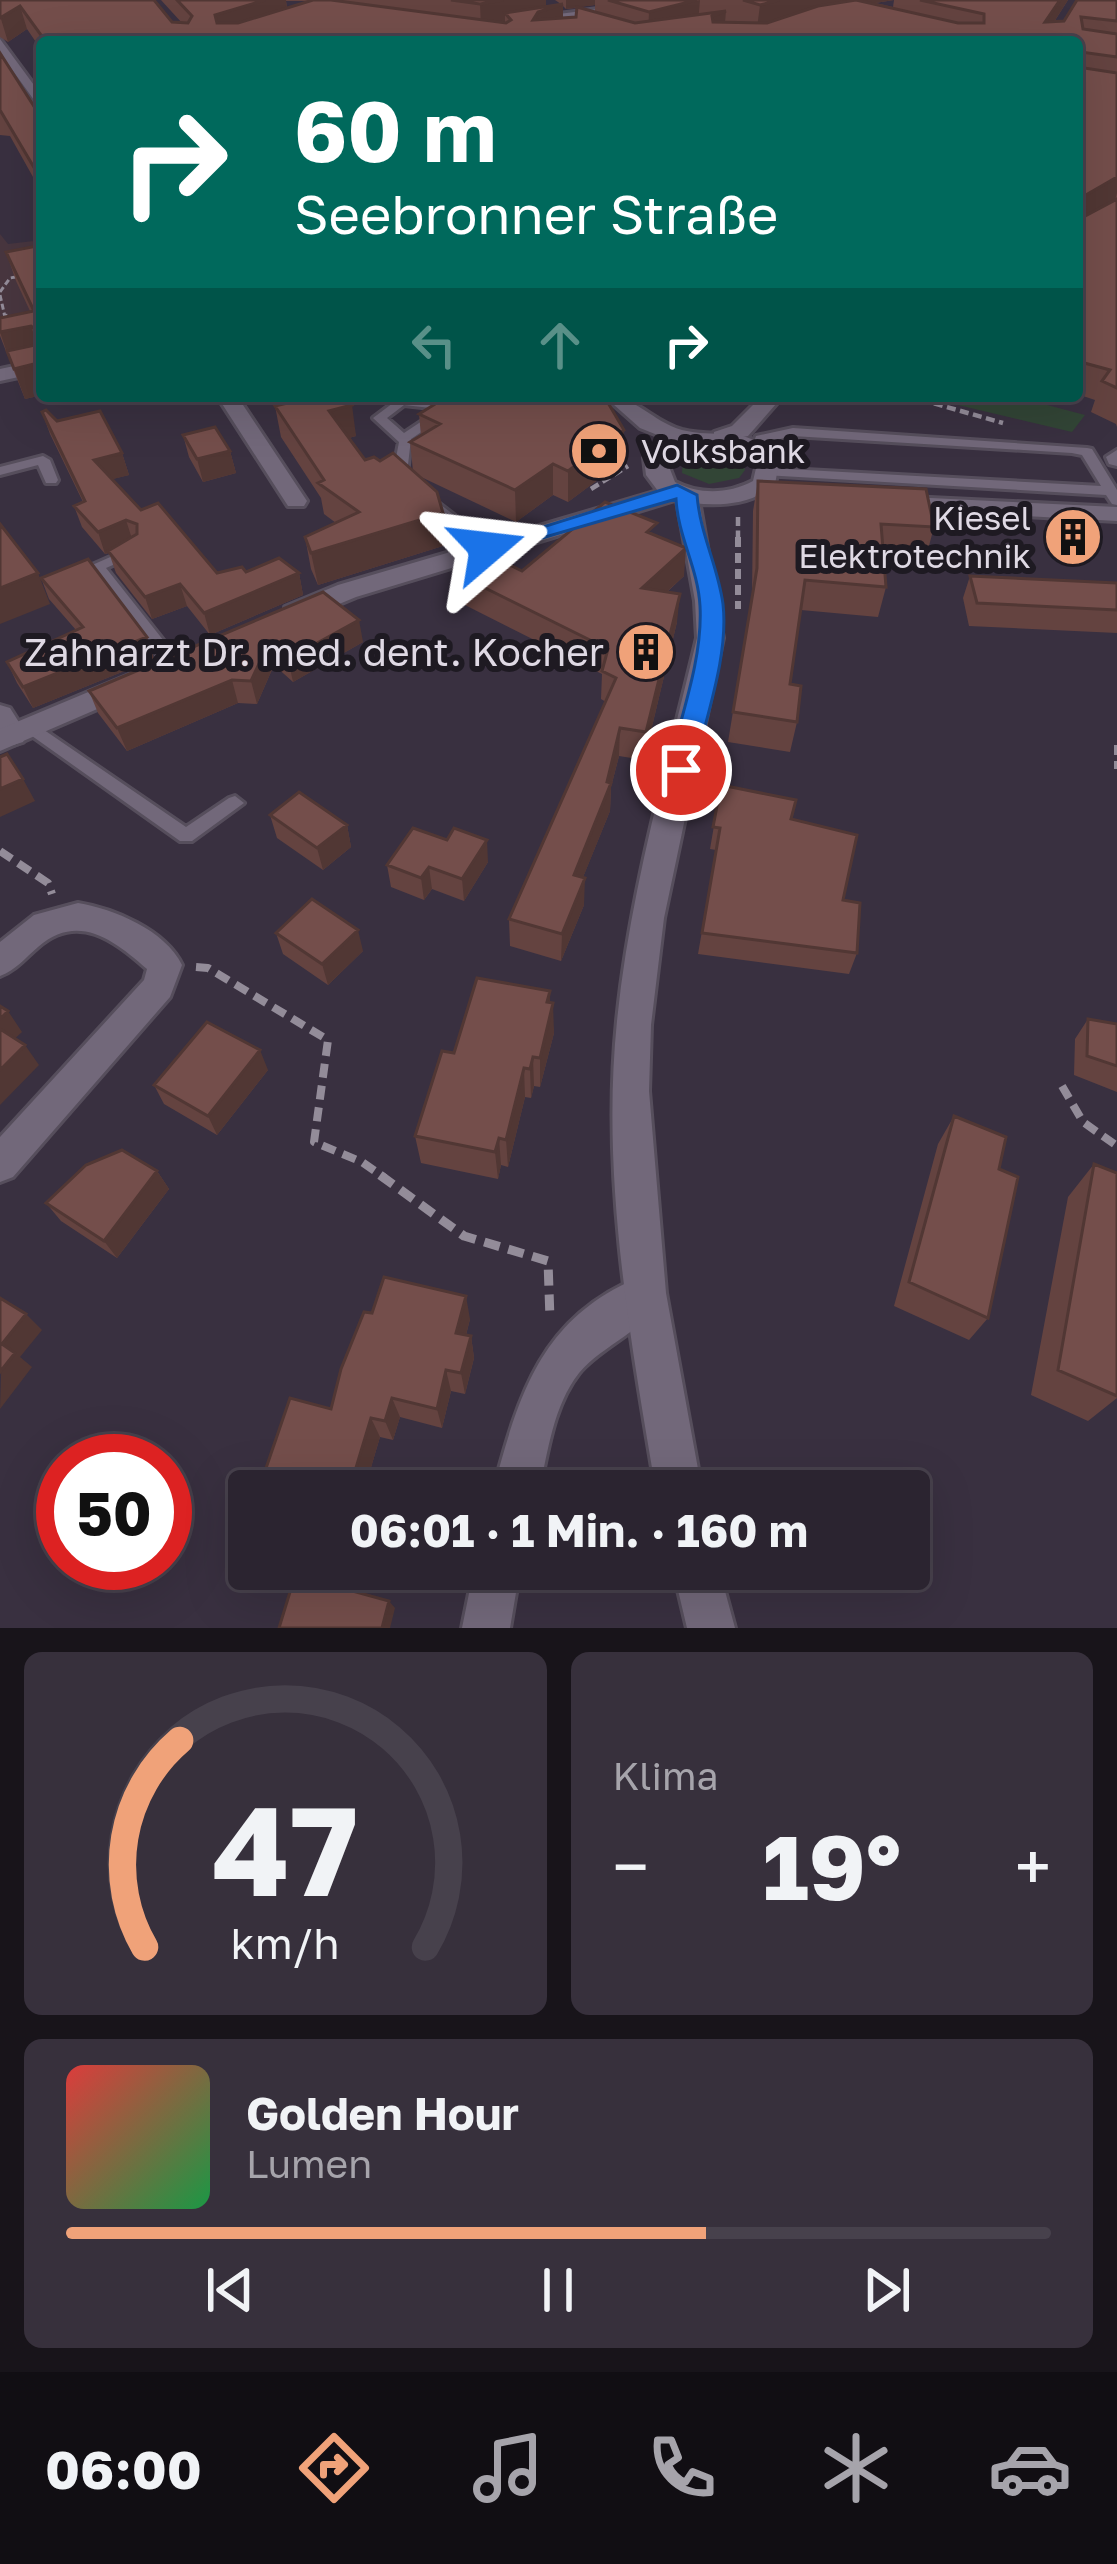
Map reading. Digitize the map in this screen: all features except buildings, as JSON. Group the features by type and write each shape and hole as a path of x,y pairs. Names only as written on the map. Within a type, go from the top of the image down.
{"street":[{"path":"557,15 651,11 578,23"},
{"path":"0,43 36,98"},
{"path":"0,80 36,74"},
{"path":"0,375 36,367"},
{"path":"231,402 296,501"},
{"path":"628,402 653,413 684,438 746,447 829,500"},
{"path":"749,501 746,447 770,402"},
{"path":"653,413 661,450 654,467 674,488 703,561 712,606 710,638 640,960 633,1109 642,1296 675,1470"},
{"path":"661,450 684,438"},
{"path":"269,623 346,591 674,488 719,500 749,501 1115,502"},
{"path":"703,561 708,519 719,500"},
{"path":"11,729 182,660"},
{"path":"0,962 46,923 78,915 124,929 165,965 158,987 0,1164"},
{"path":"521,1470 543,1383 578,1338 642,1296"},
{"path":"485,1628 493,1590"},
{"path":"701,1590 711,1628"}],"lane":[{"path":"400,402 379,418 403,439 407,451 400,474 487,548"},
{"path":"403,439 452,407 410,402"},
{"path":"746,447 793,432 1072,449 1087,452 1115,502"},
{"path":"746,447 1115,502"},
{"path":"0,471 43,460 51,481"},
{"path":"135,550 97,566 182,660"},
{"path":"11,729 186,836 235,802"}],"path":[{"path":"6,320 0,293 10,278 26,275"},
{"path":"653,413 705,402"},
{"path":"930,402 1018,426"},
{"path":"591,489 624,471 627,459"},
{"path":"738,609 734,548 737,519 749,501"},
{"path":"1117,745 1117,769"},
{"path":"0,851 48,883 63,919"},
{"path":"165,965 208,968 328,1040 314,1142 362,1162 464,1236 548,1261 548,1318 578,1338"},
{"path":"1062,1086 1072,1112 1093,1136 1117,1146"}],"shaded area":[{"path":"0,234 8,244 36,241 36,321 0,328"}],"green space":[{"path":"945,402 1036,402 1085,415 1072,432"},
{"path":"718,448 743,461 745,470 739,478 709,484 682,473 683,455"}],"place":[{"name":"Volksbank","path":"599,451"},
{"name":"Kiesel Elektrotechnik","path":"1073,537"},
{"name":"Zahnarzt Dr. med. dent. Kocher","path":"646,652"}],"route":[{"path":"487,548 677,491 687,495 689,530 703,561 712,606 710,638 681,770"}]}
